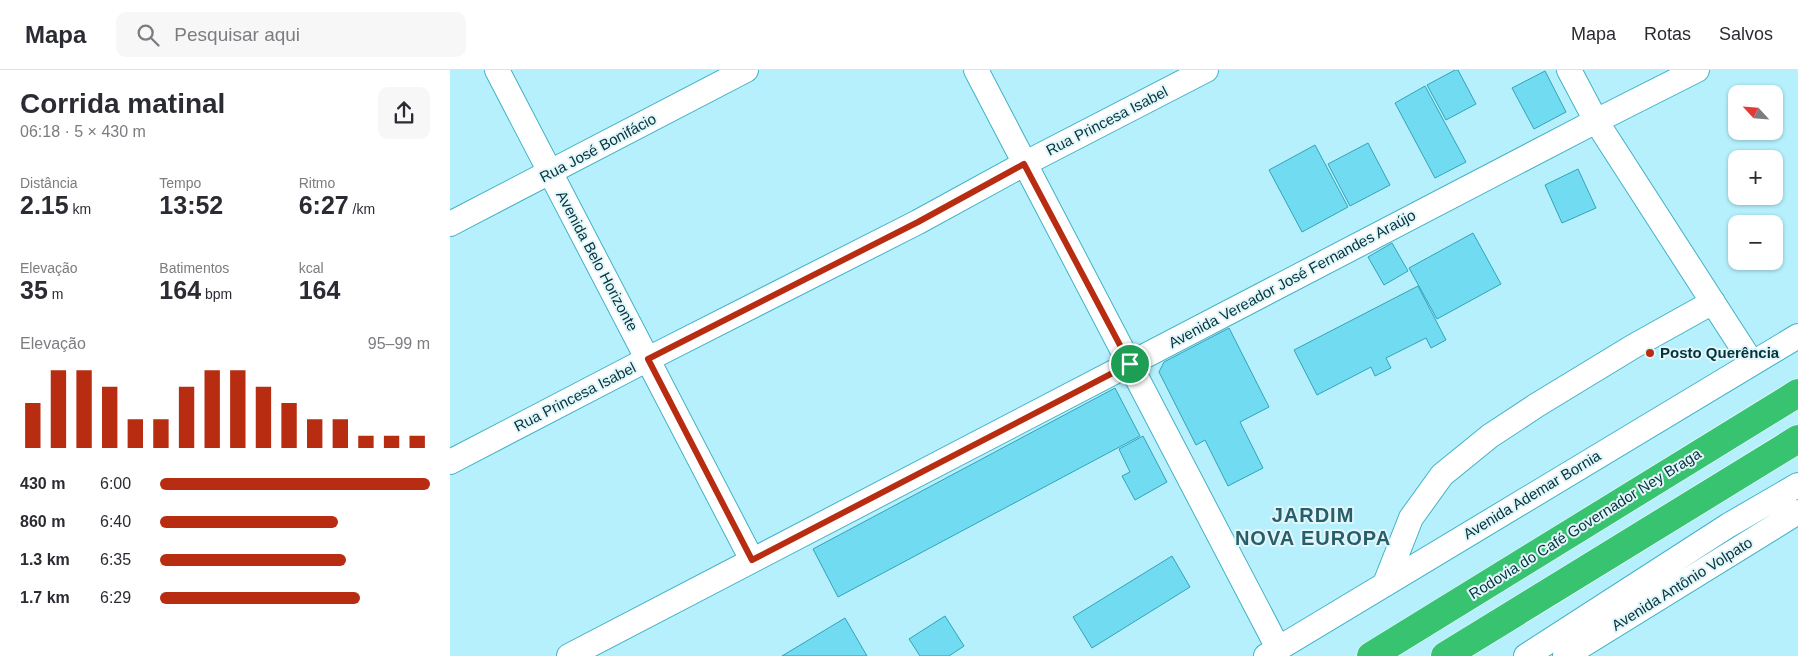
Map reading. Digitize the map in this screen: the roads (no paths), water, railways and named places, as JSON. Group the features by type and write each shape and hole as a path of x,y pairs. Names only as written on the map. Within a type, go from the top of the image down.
{"highway":[{"name":"Rodovia do Café Governador Ney Braga","path":"1372,656 1798,393"},
{"path":"1445,656 1798,439"}],"street":[{"name":"Avenida Belo Horizonte","path":"497,70 752,560"},
{"name":"Rua José Bonifácio","path":"450,224 746,70"},
{"path":"976,70 1130,364 1272,652"},
{"name":"Rua Princesa Isabel","path":"450,462 918,222 1024,164 1206,70"},
{"path":"1569,70 1596,121 1752,363"},
{"name":"Avenida Vereador José Fernandes Araújo","path":"569,656 1697,70"},
{"path":"1394,578 1411,518 1442,475 1490,436 1536,405 1634,346 1713,302"},
{"name":"Avenida Ademar Bornia","path":"1272,652 1798,336"},
{"path":"1394,578 1456,559 1798,350"},
{"path":"1526,656 1729,525 1798,485"},
{"name":"Avenida Antônio Volpato","path":"1565,656 1798,512"}],"place":[{"name":"Posto Querência","path":"1650,353"}],"district":[{"name":"JARDIM NOVA EUROPA","path":"1313,526"}]}
